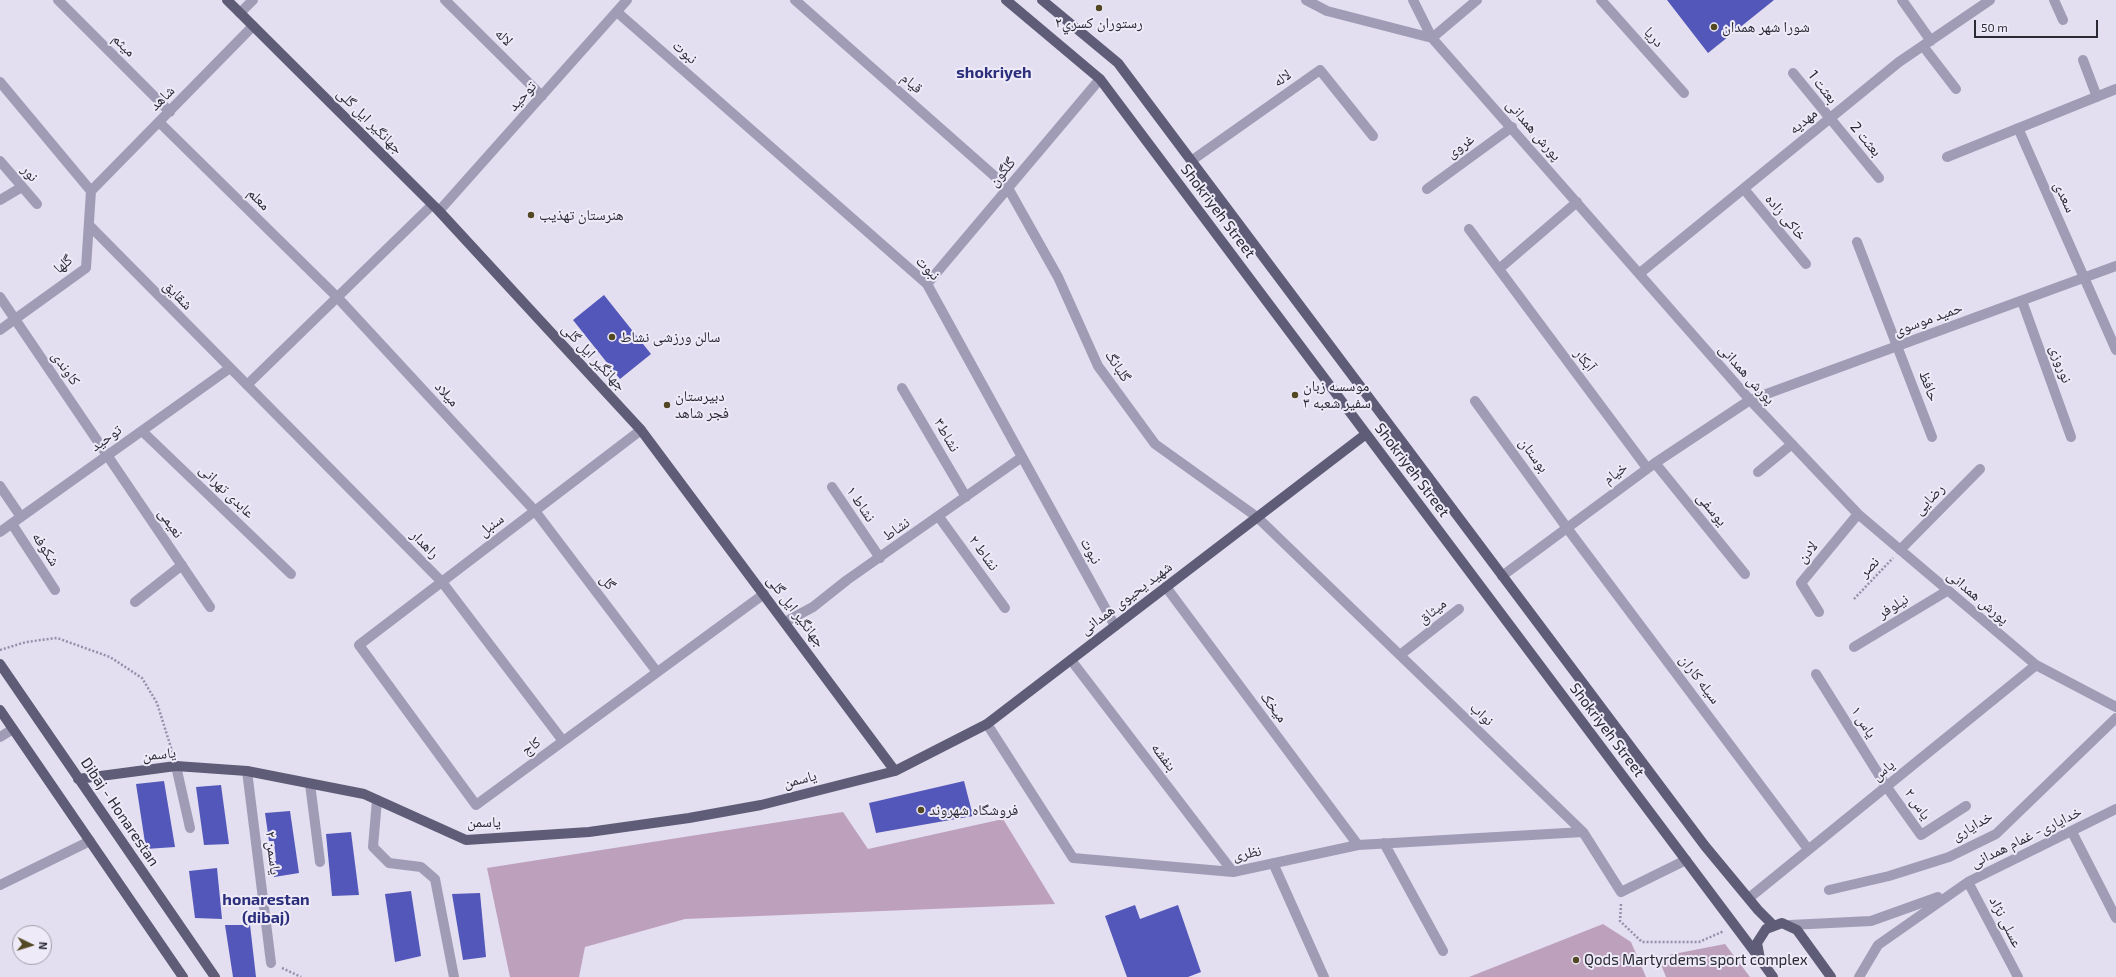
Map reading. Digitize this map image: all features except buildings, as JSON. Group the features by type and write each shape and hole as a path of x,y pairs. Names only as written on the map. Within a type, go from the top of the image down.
{"main road":[{"name":"جهانگیر ایل گلی","path":"227,0 436,208 641,430 895,771"},
{"name":"Shokriyeh Street","path":"1006,0 1100,79 1773,977"},
{"name":"Shokriyeh Street","path":"1042,0 1118,63 1705,846 1773,925"},
{"name":"شهید یحیوی همدانی","path":"895,771 986,724 1366,434"},
{"name":"Dibaj - Honarestan","path":"0,664 215,977"},
{"path":"0,710 183,977"},
{"name":"یاسمن","path":"78,778 176,766 247,771 364,794 466,840 589,832 689,818 761,805 895,771"},
{"path":"1760,959 1757,943 1766,929 1773,925 1782,923 1790,925 1797,930 1831,977"}],"street":[{"name":"میثم","path":"58,0 170,112"},
{"path":"240,13 253,0"},
{"name":"لاله","path":"445,0 542,96"},
{"name":"توحید","path":"247,385 336,298 436,208 542,96 627,0"},
{"name":"قیام","path":"795,0 1008,188"},
{"path":"1306,0 1327,11 1432,38 1477,0"},
{"name":"پورش همدانی","path":"1413,0 1432,38 1512,127 1750,400 1858,514 1946,591 2036,665 2116,707"},
{"name":"دریا","path":"1601,0 1684,93"},
{"path":"1902,0 1956,89"},
{"name":"مهدیه","path":"1640,273 1899,62 1990,0"},
{"path":"2054,0 2063,20"},
{"name":"نبوت","path":"617,12 927,284 1115,626"},
{"name":"شاهد","path":"91,191 253,26"},
{"path":"2083,60 2097,97"},
{"name":"لاله","path":"1191,161 1320,70 1373,136"},
{"name":"بعثت 1","path":"1793,73 1829,119"},
{"name":"گلگون","path":"927,284 1100,79"},
{"path":"0,82 91,191"},
{"path":"1947,157 2116,89"},
{"name":"بعثت 2","path":"1829,119 1879,178"},
{"name":"معلم","path":"160,122 336,298"},
{"name":"غروی","path":"1427,189 1512,127"},
{"name":"سعدی","path":"2018,128 2116,350"},
{"name":"نور","path":"0,161 37,204"},
{"path":"0,200 22,187"},
{"name":"گلبانگ","path":"1008,188 1058,277 1098,366 1154,444 1257,517"},
{"name":"خاکی زاده","path":"1744,189 1806,264"},
{"name":"گلها","path":"0,330 86,268 91,191"},
{"path":"1499,269 1577,202"},
{"name":"شقایق","path":"89,225 247,385"},
{"name":"آبکار","path":"1469,229 1651,466"},
{"name":"حافظ","path":"1857,242 1932,437"},
{"name":"حمید موسوی","path":"1750,400 2116,266"},
{"name":"کاوندی","path":"0,297 108,456"},
{"name":"میلاد","path":"336,298 535,511"},
{"name":"نوروزی","path":"2022,301 2071,437"},
{"name":"توحید","path":"0,532 230,368"},
{"name":"راهدار","path":"247,385 442,582 563,741"},
{"name":"نشاط۳","path":"902,388 966,497"},
{"name":"خیام","path":"1502,576 1651,466 1750,400"},
{"name":"بوستان","path":"1475,401 1567,528"},
{"name":"عابدی تهرانی","path":"142,430 291,574"},
{"name":"سنبل","path":"360,645 641,430"},
{"path":"1758,472 1792,444"},
{"name":"نعیمی","path":"108,456 210,607"},
{"name":"نشاط","path":"785,622 813,607 1022,457"},
{"name":"یوسفی","path":"1651,466 1745,574"},
{"name":"رضایی","path":"1900,550 1980,469"},
{"path":"0,486 21,517"},
{"name":"نشاط ۱","path":"832,487 880,558"},
{"name":"گل","path":"535,511 657,672"},
{"name":"لادن","path":"1818,612 1801,582 1858,514"},
{"name":"نشاط ۲","path":"939,517 1005,608"},
{"name":"نواب","path":"1257,517 1583,832 1621,892"},
{"name":"شکوفه","path":"12,524 55,590"},
{"name":"سیله کاران","path":"1567,528 1808,849"},
{"path":"135,602 182,565"},
{"name":"میخک","path":"1166,587 1358,845"},
{"name":"نیلوفر","path":"1854,647 1946,591"},
{"name":"کاج","path":"360,645 476,805 764,594"},
{"name":"میثاق","path":"1400,655 1459,609"},
{"name":"بنفشه","path":"1071,660 1233,872"},
{"name":"یاس","path":"1749,898 2036,665"},
{"name":"یاس ۱","path":"1816,674 1886,786"},
{"name":"خدایاری","path":"1829,890 1889,876 1949,857 1996,834 2116,718"},
{"name":"نظری","path":"986,724 1072,858 1233,872 1358,845 1583,832"},
{"path":"0,737 13,729"},
{"path":"176,766 190,828"},
{"name":"یاسمن ۲","path":"247,771 272,963"},
{"path":"310,784 320,862"},
{"name":"یاس ۲","path":"1886,786 1922,835 1966,806"},
{"path":"377,800 373,848 389,863 421,867 435,879 454,977"},
{"name":"خدایاری- غمام همدانی","path":"1950,893 1968,882 2116,809"},
{"path":"2072,832 2116,918"},
{"path":"0,885 90,841"},
{"path":"1384,843 1443,951"},
{"path":"1621,892 1686,860"},
{"path":"1272,863 1324,977"},
{"name":"عسلی نژاد","path":"1968,882 2018,977"},
{"path":"1790,925 1871,921 1950,893"},
{"path":"1859,977 1878,945 1950,893"}],"path":[{"name":"نصر","path":"1854,599 1900,550"},
{"path":"0,650 26,642 57,638 110,656 142,678 157,703 176,766"},
{"path":"1621,892 1620,920 1642,942 1699,942 1734,926"},
{"path":"272,963 301,977"}],"shaded area":[{"path":"843,812 868,849 1003,819 1055,904 685,919 585,947 579,977 510,977 487,868"},
{"name":"Qods Martyrdems sport complex","path":"1603,924 1631,942 1646,977 1469,977"},
{"path":"1725,944 1750,977 1666,977 1658,957"}],"place":[{"name":"رستوران کسري٢","path":"1099,8"},
{"name":"شورا شهر همدان","path":"1714,27"},
{"name":"هنرستان تهذیب","path":"531,215"},
{"name":"سالن ورزشی نشاط","path":"612,337"},
{"name":"موسسه زبان سفیر شعبه ۳","path":"1295,395"},
{"name":"دبیرستان فجر شاهد","path":"667,405"},
{"name":"فروشگاه شهروند","path":"921,810"},
{"name":"Qods Martyrdems sport complex","path":"1576,960"}],"district":[{"name":"shokriyeh","path":"994,73"},
{"name":"honarestan (dibaj)","path":"266,909"}]}
